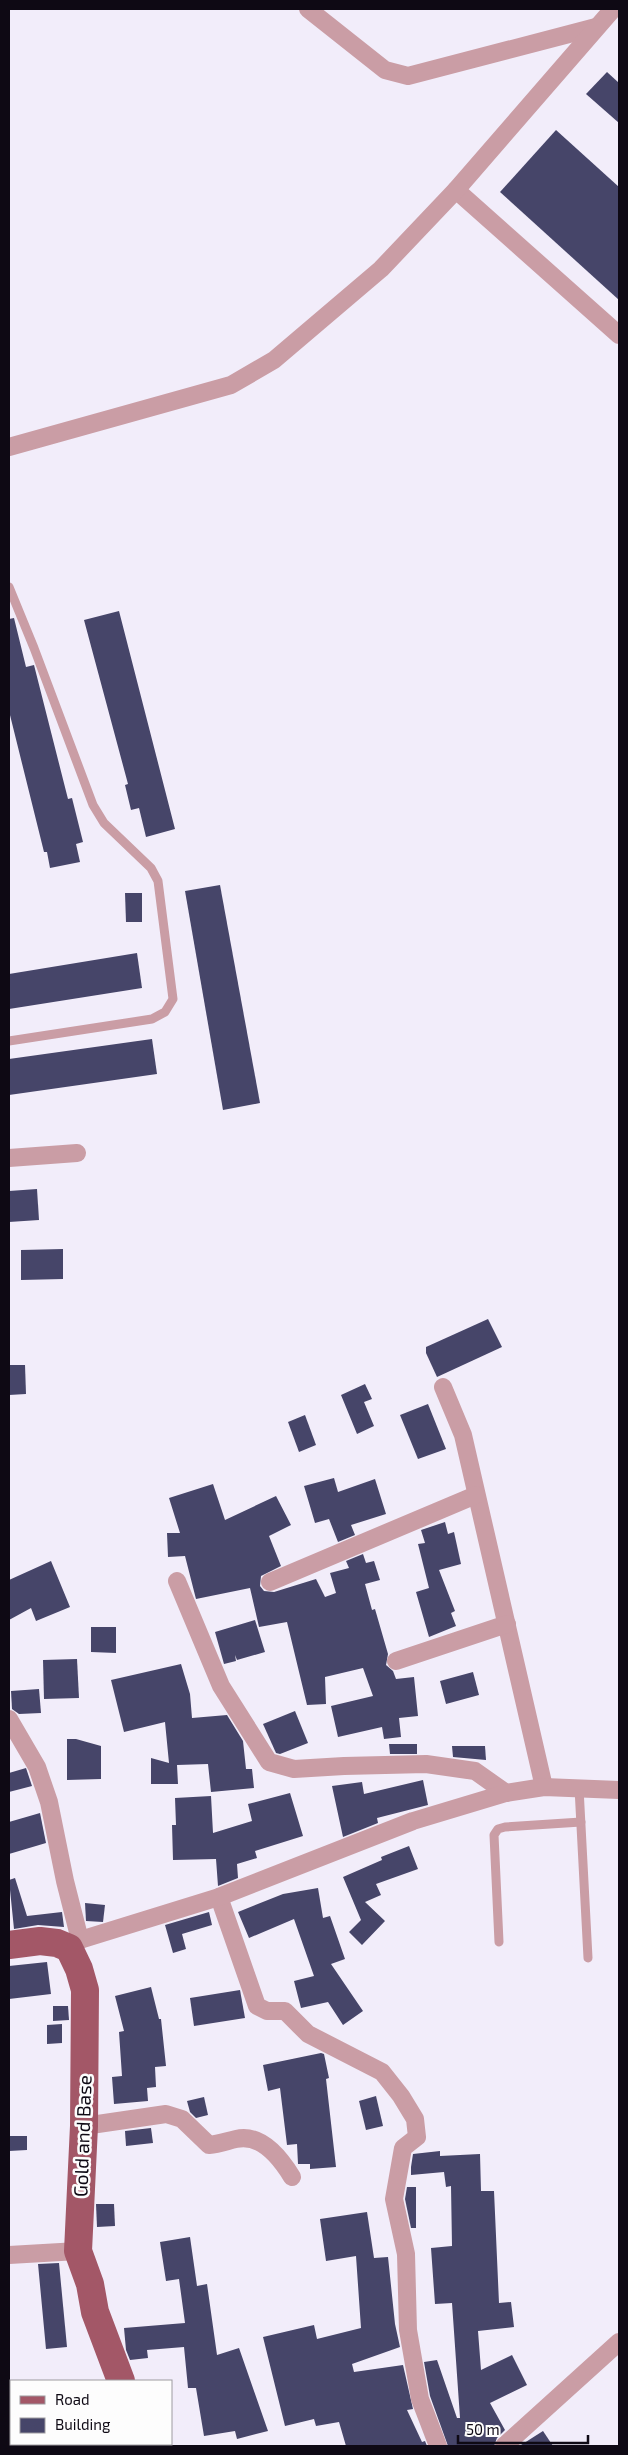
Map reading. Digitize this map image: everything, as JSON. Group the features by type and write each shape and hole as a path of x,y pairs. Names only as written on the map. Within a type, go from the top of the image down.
{"main road":[{"path":"9,1945 40,1941 74,1944"},
{"name":"Gold and Base","path":"74,1944 85,1990 84,2126 78,2251 90,2284 95,2312 121,2380"}],"street":[{"path":"308,9 385,70 408,76 596,27"},
{"path":"9,447 231,385 274,360 381,269 456,190 613,9"},
{"path":"456,190 619,335"},
{"path":"9,1158 77,1153"},
{"path":"443,1387 463,1435 544,1787"},
{"path":"270,1582 476,1495"},
{"path":"177,1581 221,1686 269,1762 294,1769 344,1766 436,1766 475,1771 506,1793"},
{"path":"396,1661 507,1624"},
{"path":"9,1719 37,1767 49,1802 74,1944 219,1897 413,1821 506,1793 544,1787 619,1790"},
{"path":"219,1897 257,2006 267,2012 285,2011 308,2034 382,2072 401,2096 415,2120 416,2137 403,2148 394,2199 406,2254 408,2330 420,2399 438,2446"},
{"path":"84,2126 166,2114 182,2119 209,2145 224,2143 238,2138 255,2140 281,2159 292,2177"},
{"path":"9,2255 78,2251"},
{"path":"504,2446 619,2342"}],"lane":[{"path":"9,587 93,805 104,824 151,868 158,881 173,999 165,1012 152,1019 9,1041"},
{"path":"579,1788 588,1958"},
{"path":"499,1942 494,1835 496,1831 504,1827 581,1822"}],"building":[{"path":"607,72 619,83 619,123 586,94"},
{"path":"556,130 619,187 619,300 500,192"},
{"path":"119,611 175,829 146,837 139,808 131,810 125,785 128,784 84,620"},
{"path":"14,618 26,667 34,665 68,799 72,798 83,842 76,844 80,862 50,868 47,852 44,852 9,711 9,619"},
{"path":"220,885 260,1103 223,1110 185,891"},
{"path":"125,893 142,893 142,922 126,922"},
{"path":"137,953 142,988 9,1009 9,974"},
{"path":"152,1039 157,1074 9,1095 9,1059"},
{"path":"37,1189 39,1220 9,1222 9,1191"},
{"path":"63,1249 63,1279 21,1280 21,1250"},
{"path":"488,1319 502,1347 437,1377 426,1353 426,1347"},
{"path":"9,1365 25,1365 26,1394 9,1395"},
{"path":"365,1384 372,1399 364,1402 374,1426 357,1434 341,1395"},
{"path":"428,1404 446,1449 418,1459 400,1415"},
{"path":"305,1415 316,1445 299,1452 288,1422"},
{"path":"334,1478 338,1492 375,1479 386,1514 351,1525 355,1535 338,1542 329,1519 315,1523 304,1486"},
{"path":"213,1484 225,1520 276,1496 291,1525 269,1536 281,1566 261,1576 260,1586 264,1591 274,1592 316,1579 325,1597 336,1593 330,1573 349,1568 346,1561 363,1554 366,1563 374,1561 380,1580 365,1584 372,1610 375,1609 388,1654 386,1665 393,1671 396,1679 414,1677 418,1716 399,1718 401,1737 384,1739 382,1727 338,1737 331,1706 373,1696 363,1668 325,1677 326,1704 307,1705 287,1622 259,1627 250,1588 196,1599 185,1556 168,1557 167,1533 180,1533 169,1498"},
{"path":"445,1522 448,1534 454,1532 461,1564 439,1570 455,1611 451,1613 456,1626 429,1637 416,1592 429,1588 418,1544 425,1543 421,1530"},
{"path":"51,1561 70,1607 36,1621 31,1608 9,1620 9,1580"},
{"path":"255,1620 265,1652 237,1660 235,1655 236,1661 224,1664 215,1632"},
{"path":"91,1627 116,1627 116,1653 91,1652"},
{"path":"77,1659 79,1698 44,1699 43,1660"},
{"path":"181,1664 190,1694 192,1718 227,1715 243,1741 246,1769 252,1769 254,1788 211,1792 208,1764 177,1765 178,1784 151,1784 151,1758 169,1763 165,1722 124,1732 111,1680"},
{"path":"473,1672 479,1695 446,1704 440,1681"},
{"path":"39,1689 41,1713 19,1714 12,1709 11,1691"},
{"path":"295,1711 308,1743 280,1754 276,1753 263,1724"},
{"path":"67,1739 76,1739 101,1746 101,1779 67,1780"},
{"path":"389,1744 417,1744 417,1754 390,1754"},
{"path":"452,1746 485,1746 486,1760 453,1757"},
{"path":"26,1768 32,1786 9,1792 9,1773"},
{"path":"423,1780 428,1805 377,1818 378,1823 343,1837 332,1786 362,1782 364,1794"},
{"path":"290,1793 303,1836 255,1851 257,1858 237,1864 238,1878 218,1886 216,1859 173,1860 172,1825 176,1825 175,1798 211,1796 213,1833 252,1821 248,1804"},
{"path":"40,1813 46,1843 9,1854 9,1822"},
{"path":"409,1846 418,1869 376,1884 381,1895 365,1902 385,1921 362,1945 349,1932 361,1920 343,1877 382,1860 381,1857"},
{"path":"15,1878 27,1916 62,1912 64,1927 38,1925 14,1929 9,1880"},
{"path":"318,1888 323,1918 330,1916 345,1959 331,1964 363,2011 343,2025 328,2002 301,2008 294,1981 314,1976 294,1919 249,1938 238,1912 283,1894"},
{"path":"85,1903 105,1905 103,1922 86,1921"},
{"path":"209,1912 212,1925 182,1934 186,1949 173,1953 165,1925"},
{"path":"47,1962 51,1994 9,1999 9,1966"},
{"path":"151,1987 159,2019 161,2019 166,2066 155,2067 156,2087 147,2088 148,2101 114,2104 112,2077 122,2076 119,2032 124,2031 115,1996"},
{"path":"240,1990 245,2018 194,2026 190,1998"},
{"path":"53,2006 68,2006 69,2020 53,2021"},
{"path":"62,2024 62,2043 47,2044 47,2025"},
{"path":"321,2053 324,2054 329,2078 326,2079 336,2167 310,2169 310,2164 298,2164 297,2144 287,2145 280,2088 268,2091 263,2065"},
{"path":"376,2096 383,2126 366,2130 359,2101"},
{"path":"204,2097 208,2115 196,2118 190,2112 187,2101"},
{"path":"151,2128 153,2143 126,2146 125,2131"},
{"path":"9,2136 27,2136 27,2150 9,2151"},
{"path":"440,2151 440,2156 480,2154 481,2191 494,2191 499,2303 511,2302 514,2327 478,2331 481,2370 512,2355 527,2385 490,2403 505,2430 497,2438 494,2446 448,2446 430,2396 424,2362 437,2360 457,2418 460,2418 452,2303 435,2304 431,2248 452,2246 451,2186 446,2187 444,2172 411,2175 413,2154"},
{"path":"407,2187 416,2187 416,2228 411,2228 405,2199"},
{"path":"96,2204 114,2204 115,2226 97,2227"},
{"path":"367,2212 374,2258 388,2257 395,2324 400,2347 352,2364 354,2372 403,2365 413,2409 407,2410 422,2442 425,2441 427,2446 346,2446 339,2422 316,2426 314,2419 285,2426 263,2337 314,2325 317,2339 361,2328 356,2256 326,2261 320,2219"},
{"path":"190,2237 197,2286 207,2284 217,2355 239,2348 268,2431 237,2439 235,2431 204,2436 196,2388 188,2388 184,2347 147,2350 148,2358 130,2360 126,2350 124,2328 185,2323 179,2279 166,2281 160,2242"},
{"path":"59,2263 67,2347 46,2349 38,2264"},
{"path":"543,2431 553,2446 520,2446 521,2445"}]}
